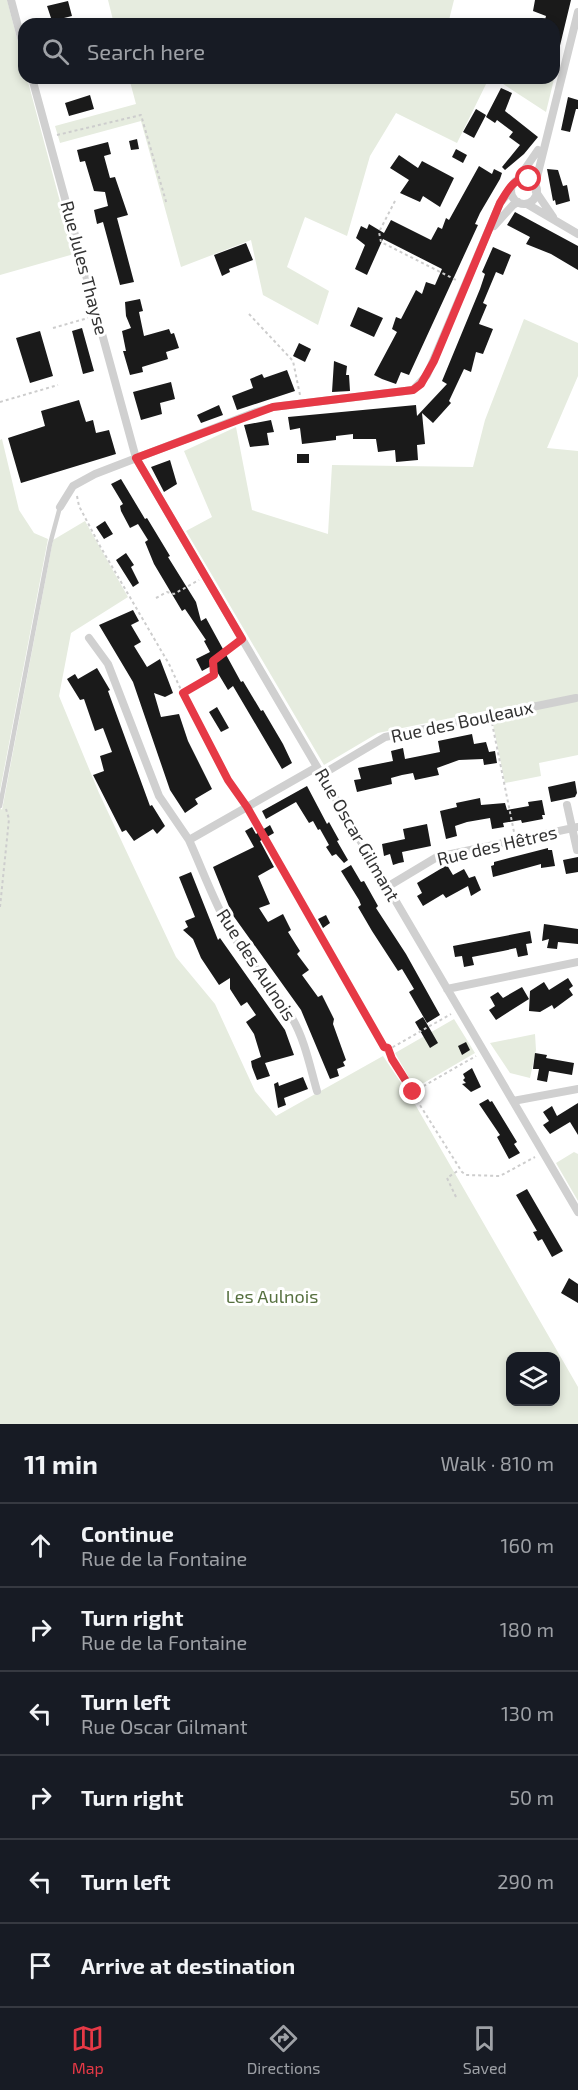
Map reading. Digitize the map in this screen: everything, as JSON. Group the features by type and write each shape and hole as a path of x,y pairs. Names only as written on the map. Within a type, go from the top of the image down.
{"street":[{"path":"11,0 18,26"},
{"path":"560,80 578,12"},
{"name":"Rue Jules Thayse","path":"34,84 136,458"},
{"path":"490,231 513,205 535,197 544,140 559,84"},
{"path":"60,507 66,494 80,482 255,412 413,390 427,375 500,203 544,140"},
{"path":"518,179 529,179 555,220"},
{"path":"511,190 513,198 578,234"},
{"name":"Rue Oscar Gilmant","path":"136,458 578,1212"},
{"name":"Rue des Aulnois","path":"89,638 108,664 159,796 189,840 230,929 248,960 292,1019 306,1051 317,1091"},
{"name":"Rue des Bouleaux","path":"319,771 385,737 576,698"},
{"path":"189,840 247,807 319,771"},
{"path":"567,805 575,828 577,850"},
{"name":"Rue des Hêtres","path":"387,887 437,857 575,828"},
{"path":"447,989 578,962"},
{"path":"513,1101 578,1089"}],"lane":[{"path":"1,803 50,544 60,507"}],"path":[{"path":"48,137 141,115 167,204"},
{"path":"395,201 379,232 381,242 465,285"},
{"path":"249,314 293,361 301,404"},
{"path":"53,328 97,316"},
{"path":"0,402 58,385"},
{"path":"80,482 76,490 79,506 169,664 228,780 247,807 384,1047 388,1048 392,1059 460,1169 466,1175 500,1176 543,1152"},
{"path":"156,598 167,592 174,594 205,576"},
{"path":"183,693 214,675 213,661 242,639"},
{"path":"490,716 516,841"},
{"path":"0,907 9,819 1,803"},
{"path":"388,1048 459,1009"},
{"path":"413,1092 484,1051"},
{"path":"456,1197 447,1178 460,1169"}],"green space":[{"path":"0,0 7,0 18,42 18,84 29,84 74,254 0,275"},
{"path":"108,0 454,0 450,18 112,18"},
{"path":"131,84 486,84 457,143 396,113 370,156 347,236 305,217 287,267 329,291 318,325 263,295 251,240 181,267 141,121 60,143 55,126 136,104"},
{"path":"503,84 553,84 546,112"},
{"path":"524,319 578,343 578,376 547,448 578,451 578,755 539,763 541,776 505,783 490,710 378,733 324,765 186,531 212,517 184,451 236,427 252,510 328,534 332,465 473,467 485,420"},
{"path":"2,439 19,510 34,533 48,539 0,791 0,440"},
{"name":"Les Aulnois","path":"85,521 128,597 71,633 59,696 99,793 176,957 215,1004 255,1091 276,1116 383,1056 412,1099 558,1352 506,1352 506,1406 560,1406 560,1356 578,1387 578,1424 0,1424 0,807 2,810 53,540"},
{"path":"454,1019 475,1053 415,1088 395,1053"},
{"path":"535,1034 536,1050 530,1078 510,1073 490,1043"},
{"path":"574,1152 578,1154 578,1201 556,1163"}],"building":[{"path":"535,0 571,0 560,46 560,18 546,18 546,16 533,11"},
{"path":"68,1 72,16 51,18 47,6"},
{"path":"501,88 512,93 505,111 538,137 524,154 505,170 502,167 520,145 509,137 513,132 497,120 495,123 486,117"},
{"path":"90,95 94,109 69,116 65,103"},
{"path":"568,97 578,100 578,109 576,109 570,132 561,130"},
{"path":"476,109 486,115 474,138 463,132"},
{"path":"137,139 139,149 131,150 129,141"},
{"path":"108,142 111,154 104,156 110,178 115,177 128,215 117,218 134,282 120,285 103,222 97,224 94,210 108,206 105,192 94,191 85,161 80,162 77,150"},
{"path":"456,149 467,155 463,163 452,157"},
{"path":"399,155 418,168 422,161 454,178 440,207 423,196 420,202 400,193 409,180 390,168"},
{"path":"479,166 492,174 494,169 502,173 500,179 480,213 475,224 478,225 409,375 401,372 396,384 382,379 374,375 397,332 392,329 396,317 401,319 416,290 422,294 426,282 435,285 442,269 383,239 367,275 355,269 365,245 356,238 361,226 367,229 369,224 384,233 391,220 431,240 438,227 442,229 446,218 449,220"},
{"path":"547,169 558,170 563,186 567,185 570,201 556,205 555,200 553,201"},
{"path":"515,212 578,246 578,270 551,254 526,244 530,237 507,225"},
{"path":"246,243 253,260 229,269 230,272 222,276 214,255"},
{"path":"493,247 511,255 503,275 496,272 483,303 487,305 479,324 493,329 483,354 476,352 471,372 464,369 449,401 451,403 433,423 422,413 425,444 417,445 418,460 396,462 395,450 378,452 376,439 353,439 353,434 336,436 336,440 302,444 300,428 290,430 288,417 416,405 417,416 447,384 442,381 480,289 485,274 482,272"},
{"path":"140,299 143,311 139,312 144,336 169,329 171,334 174,333 179,348 166,352 168,359 142,367 143,372 130,375 123,351 126,351 122,331 131,328 126,316 125,302"},
{"path":"358,307 383,318 374,337 350,326"},
{"path":"82,328 94,371 83,374 72,331"},
{"path":"40,331 53,376 30,383 16,338"},
{"path":"299,343 311,349 305,362 293,356"},
{"path":"334,361 347,366 346,375 349,375 350,391 332,392"},
{"path":"287,370 295,391 237,410 232,396 253,388 250,379 262,374 264,378"},
{"path":"171,382 175,399 160,403 162,414 141,420 133,392"},
{"path":"79,400 86,422 93,420 96,433 109,430 116,454 21,483 8,438 45,426 41,411"},
{"path":"219,405 223,415 201,423 197,415"},
{"path":"271,420 274,432 267,433 269,445 250,447 244,425"},
{"path":"297,454 309,454 309,463 297,463"},
{"path":"170,460 177,484 164,492 151,467"},
{"path":"121,479 145,519 147,518 196,602 201,621 206,618 241,682 243,681 261,711 263,710 283,744 292,763 282,769 233,686 228,690 213,665 202,671 196,659 210,652 204,641 206,640 185,609 182,611 154,564 145,542 148,540 138,524 130,528 121,511 120,506 123,504 111,484"},
{"path":"105,521 113,534 104,539 96,527"},
{"path":"126,553 134,565 131,567 139,583 133,587 116,560"},
{"path":"133,610 139,621 131,625 141,642 134,646 147,667 160,659 173,693 165,697 154,693 161,717 179,714 188,741 212,789 195,799 198,804 185,813 170,790 133,682 99,625"},
{"path":"97,668 110,690 108,691 150,806 152,805 165,826 157,834 153,829 134,841 126,830 122,832 93,775 104,771 100,756 112,752 103,728 95,731 84,699 80,700 67,679 75,674 78,679"},
{"path":"217,707 229,728 221,732 209,712"},
{"path":"472,734 474,744 486,742 489,752 495,751 497,763 484,765 483,759 459,760 437,768 439,775 415,780 413,773 402,775 391,778 392,784 357,792 354,780 361,779 358,768 393,761 391,751 403,748 405,759 440,752 438,741"},
{"path":"575,781 577,793 575,797 551,802 548,787"},
{"path":"307,786 327,824 329,822 339,840 337,841 348,860 344,863 336,854 332,856 326,847 329,845 320,829 318,830 313,821 309,823 296,802 266,819 262,811"},
{"path":"480,798 481,805 505,803 507,810 529,806 528,802 542,800 545,815 542,815 543,819 522,823 521,820 503,823 504,827 492,829 490,818 467,822 455,826 457,836 446,839 440,811 457,807 456,803"},
{"path":"427,824 431,846 402,852 404,862 393,865 390,854 384,856 382,844 405,839 403,829"},
{"path":"270,825 274,833 260,841 274,867 258,876 270,904 259,908 268,922 283,914 291,930 288,932 300,951 297,954 309,970 302,975 318,997 322,995 334,1019 333,1024 346,1060 343,1062 345,1066 337,1069 339,1076 330,1079 301,1010 232,914 213,867 254,847 245,831 252,827 256,834"},
{"path":"548,848 552,850 555,866 541,868 541,864 493,877 491,866 494,862"},
{"path":"578,857 578,872 566,874 563,860"},
{"path":"351,865 361,882 364,881 378,906 376,908 406,954 440,1015 427,1023 409,992 414,989 402,969 398,971 358,907 361,905 359,900 341,871"},
{"path":"447,865 453,875 464,869 469,878 475,876 481,890 471,896 468,886 446,898 443,894 423,906 417,896 422,893 417,883"},
{"path":"191,872 218,940 220,938 285,1030 294,1055 265,1063 270,1076 257,1080 252,1067 251,1061 261,1057 254,1034 246,1022 256,1015 247,1002 241,1006 230,989 230,978 219,985 201,958 193,939 183,930 188,927 185,921 195,917 179,877"},
{"path":"326,915 330,923 323,928 318,919"},
{"path":"544,924 578,929 578,944 558,942 557,949 547,948 549,939 542,941"},
{"path":"530,931 532,943 526,944 528,955 518,957 516,948 472,957 474,965 464,967 462,956 455,957 453,946"},
{"path":"568,978 573,986 569,989 573,995 554,1009 552,1005 540,1012 529,1011 530,991 544,982 549,990"},
{"path":"522,987 529,999 496,1020 489,1010 495,1006 490,997 498,992 503,998"},
{"path":"423,1017 438,1043 430,1048 415,1022"},
{"path":"466,1042 470,1050 462,1055 458,1046"},
{"path":"535,1053 547,1055 546,1058 574,1063 572,1075 549,1071 547,1082 537,1080 539,1069 533,1069"},
{"path":"472,1068 481,1087 471,1092 462,1084 466,1083 463,1080 465,1078 463,1074"},
{"path":"303,1077 308,1089 284,1098 286,1105 278,1108 274,1084 278,1082 279,1086"},
{"path":"488,1099 492,1101 517,1142 514,1144 520,1153 509,1159 497,1137 500,1135 479,1104"},
{"path":"578,1103 578,1135 570,1122 550,1134 543,1125 549,1121 543,1112 552,1106 557,1116"},
{"path":"527,1189 563,1251 552,1257 542,1239 538,1241 533,1232 537,1231 516,1195"},
{"path":"569,1278 578,1284 578,1303 561,1293"}],"route":[{"path":"413,1092 392,1059 388,1048 384,1047 247,807 228,780 183,693 214,675 213,661 242,639 136,458 273,407 392,395 413,390 421,384 434,361 500,203 518,179 529,179"}]}
